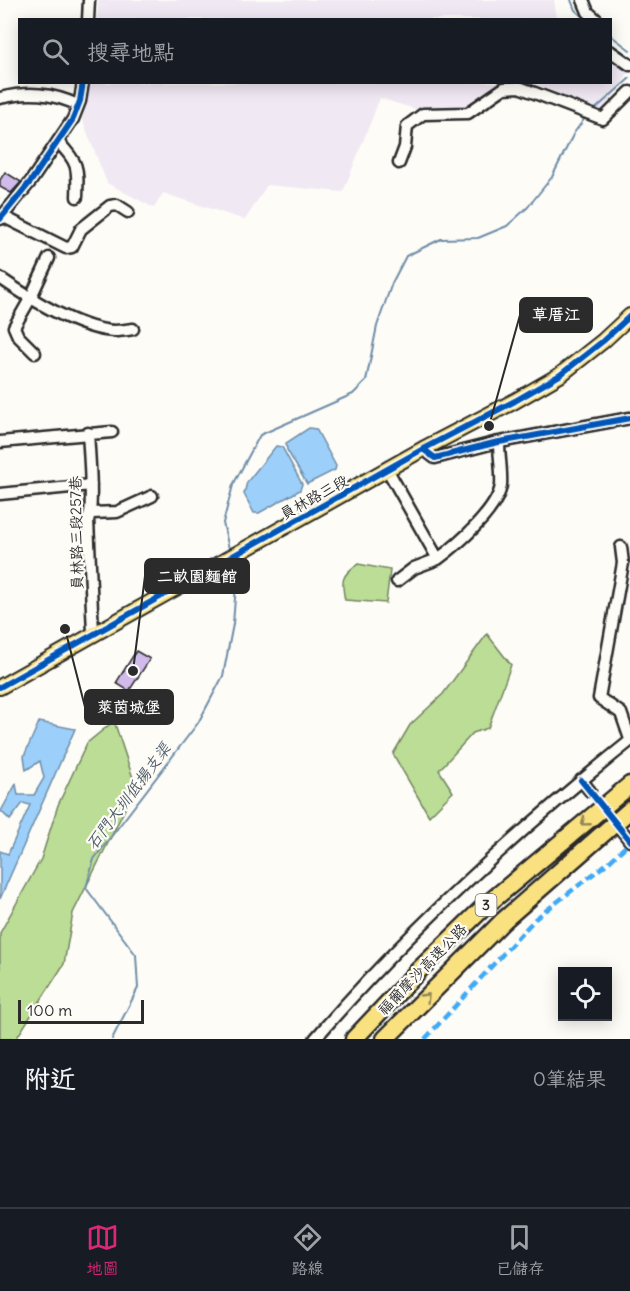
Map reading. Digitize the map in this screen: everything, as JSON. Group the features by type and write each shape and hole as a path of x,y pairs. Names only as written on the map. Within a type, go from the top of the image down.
{"highway":[{"name":"福爾摩沙高速公路","path":"354,1039 484,907 630,785"},
{"name":"福爾摩沙高速公路","path":"385,1039 504,920 630,810"}],"main road":[{"name":"員林路三段","path":"0,687 387,469 560,375 630,316"}],"street":[{"path":"88,18 89,0"},
{"path":"583,0 588,12 595,18"},
{"path":"612,52 630,65"},
{"path":"83,84 73,119 31,181 1,218 66,248 72,247 81,229 110,206 117,205 128,212"},
{"path":"399,163 405,147 407,126 423,114 468,113 504,88 519,87 603,119 630,92"},
{"path":"0,98 16,94 58,96 78,105"},
{"path":"58,142 70,154 78,169 77,197"},
{"path":"36,353 18,336 14,327 49,258"},
{"path":"0,278 30,299 88,326 115,331 133,329"},
{"path":"423,449 435,458 499,443 630,418"},
{"path":"0,442 112,432"},
{"name":"員林路三段257巷","path":"88,433 92,513 88,520 93,633"},
{"path":"397,581 414,568 438,559 460,543 495,501 501,487 499,443"},
{"path":"387,469 438,559"},
{"path":"0,494 91,485"},
{"path":"92,513 117,512 152,496"},
{"path":"315,1039 419,928 559,798 630,740 621,713 599,698 623,563 621,547"},
{"path":"581,780 590,791"}],"shaded area":[{"path":"99,0 554,0 557,18 97,18"},
{"path":"612,61 628,73 600,117 537,84 612,84"},
{"path":"91,84 521,84 468,113 421,111 380,98 343,192 267,185 245,220 163,193 154,208 107,183 82,119"}],"green space":[{"path":"358,564 390,570 386,603 345,600 343,588 345,575"},
{"path":"487,634 511,665 488,728 473,733 439,770 453,792 429,816 393,754 410,725 443,694"},
{"path":"114,721 136,787 73,913 64,964 16,1039 0,1039 0,933 41,859 58,805 87,743"}],"water":[{"path":"309,428 316,429 336,466 335,470 307,484 287,450 286,443"},
{"path":"276,446 282,447 302,484 300,490 259,513 254,513 244,494 247,482"},
{"path":"39,722 75,729 0,899 0,851 8,854 30,805 23,803 10,820 1,811 16,784 18,795 34,795 44,778 40,761 26,770 24,756"}],"building":[{"path":"5,172 21,182 11,193 0,187 0,180"},
{"path":"136,651 150,659 129,691 116,683"}],"waterway":[{"path":"571,0 575,10 584,18"},
{"path":"612,36 630,50"},
{"name":"石門大圳低揚支渠","path":"592,112 630,78"},
{"name":"石門大圳低揚支渠","path":"230,553 223,523 233,485 260,435 353,394 366,381 377,326 392,283 406,256 441,239 478,238 507,226 528,207 552,177 574,133 585,118"},
{"name":"石門大圳低揚支渠","path":"112,1039 138,988 136,955 86,888 94,859 198,723 223,676 233,624 236,585 231,561"}],"tunnel":[{"path":"590,791 618,826"}],"marked path":[{"path":"425,1039 535,919 609,862 630,842"}],"cycle path":[{"path":"0,219 31,181 73,119 80,101 83,84"},
{"path":"0,687 423,449 560,375 630,316"},
{"path":"423,449 435,458 494,443 630,418"},
{"path":"581,780 630,841"}],"place":[{"name":"草厝江","path":"489,426"},
{"name":"萊茵城堡","path":"65,629"},
{"name":"二畝園麵館","path":"133,671"}]}
